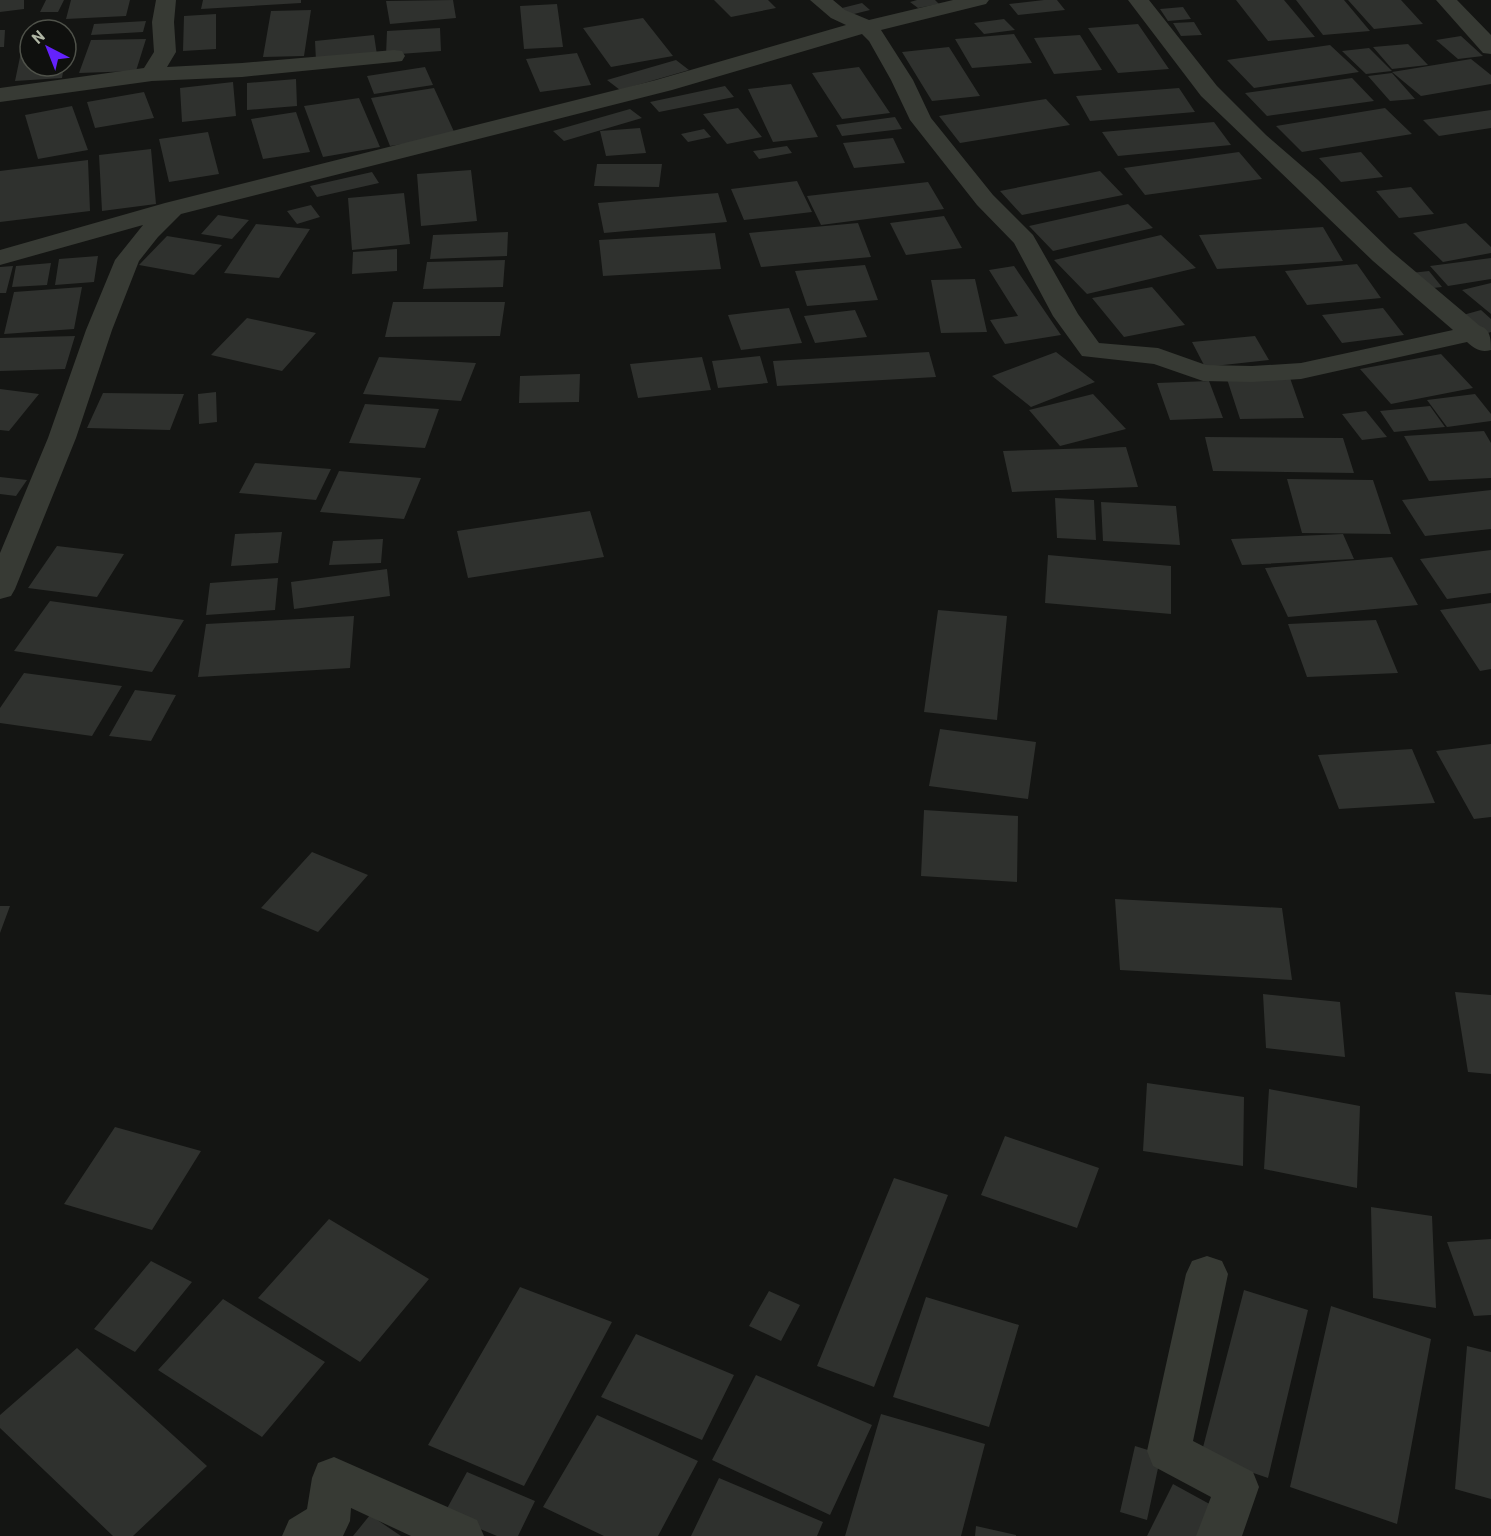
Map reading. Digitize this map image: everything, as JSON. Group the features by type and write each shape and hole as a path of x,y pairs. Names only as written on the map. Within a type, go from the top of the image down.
{"street":[{"path":"152,74 165,52 163,22 166,0"},
{"path":"820,0 849,24 878,38 921,120 979,192 1024,240 1066,316 1091,350 1158,356 1203,373 1252,374 1301,371 1483,341"},
{"path":"0,258 174,208 664,85 849,24 979,0"},
{"path":"1138,0 1209,91 1258,140 1310,185 1382,256 1483,341"},
{"path":"1446,0 1491,48"},
{"path":"0,95 152,74 242,70 394,56"},
{"path":"0,589 62,438 99,330 127,260 174,208"},
{"path":"1207,1274 1169,1451 1237,1487 1219,1536"},
{"path":"305,1536 327,1521 334,1478 461,1536"}],"building":[{"path":"0,0 24,0 24,9 0,12"},
{"path":"46,0 64,0 58,12 40,12"},
{"path":"71,0 130,0 126,16 66,18"},
{"path":"203,0 301,0 301,3 201,9"},
{"path":"453,0 456,18 390,24 386,1"},
{"path":"714,0 768,0 776,8 731,17"},
{"path":"935,0 939,4 918,8 910,2"},
{"path":"1057,0 1065,10 1018,15 1009,4"},
{"path":"1236,0 1284,0 1315,37 1268,41"},
{"path":"1296,0 1344,0 1370,31 1323,35"},
{"path":"1348,0 1401,0 1423,24 1374,29"},
{"path":"862,3 870,10 850,15 842,8"},
{"path":"557,4 563,47 524,49 520,6"},
{"path":"1183,7 1191,19 1168,21 1160,9"},
{"path":"311,10 304,56 263,57 271,11"},
{"path":"216,14 216,49 183,51 184,16"},
{"path":"643,18 673,56 611,67 583,28"},
{"path":"1004,19 1015,30 984,34 974,23"},
{"path":"146,21 143,32 91,35 94,24"},
{"path":"1194,22 1202,35 1181,36 1173,23"},
{"path":"1138,24 1169,69 1118,73 1088,28"},
{"path":"440,28 441,51 386,55 387,31"},
{"path":"0,30 5,30 4,47 0,47"},
{"path":"1014,34 1032,63 972,68 955,39"},
{"path":"374,35 377,55 316,61 315,41"},
{"path":"1080,35 1102,70 1054,74 1034,38"},
{"path":"1461,36 1483,56 1458,59 1436,40"},
{"path":"146,39 136,71 79,73 91,40"},
{"path":"1408,44 1428,65 1392,69 1373,47"},
{"path":"1330,45 1359,72 1254,88 1227,60"},
{"path":"949,47 980,96 932,101 902,52"},
{"path":"1369,48 1392,71 1366,74 1342,51"},
{"path":"577,53 591,85 540,92 526,59"},
{"path":"1471,59 1491,75 1491,84 1421,96 1392,72"},
{"path":"676,60 689,70 620,90 607,80"},
{"path":"18,67 18,78 62,78 15,81"},
{"path":"425,67 433,85 374,94 367,76"},
{"path":"859,67 890,113 842,119 812,73"},
{"path":"1392,73 1415,99 1390,101 1368,76"},
{"path":"1352,78 1374,101 1267,116 1245,93"},
{"path":"296,79 297,106 247,110 247,83"},
{"path":"233,82 236,116 182,122 180,88"},
{"path":"791,84 818,137 773,142 748,89"},
{"path":"725,86 734,97 659,112 650,102"},
{"path":"434,88 456,136 390,146 371,98"},
{"path":"1179,88 1195,112 1090,121 1076,96"},
{"path":"144,92 154,118 95,128 87,102"},
{"path":"359,98 380,147 323,157 304,106"},
{"path":"1046,99 1070,125 960,143 939,116"},
{"path":"72,106 88,150 38,159 25,115"},
{"path":"738,108 762,137 727,144 703,114"},
{"path":"1385,108 1412,134 1302,152 1276,126"},
{"path":"630,109 642,118 564,141 553,131"},
{"path":"1491,110 1491,128 1439,136 1423,120"},
{"path":"296,112 310,152 263,159 251,119"},
{"path":"895,117 902,129 842,136 836,125"},
{"path":"1214,122 1231,145 1118,156 1102,132"},
{"path":"640,128 646,153 606,156 600,131"},
{"path":"704,129 711,137 688,142 681,134"},
{"path":"208,132 219,174 169,182 159,139"},
{"path":"893,138 905,163 854,168 843,143"},
{"path":"787,146 792,153 759,159 753,151"},
{"path":"151,149 156,204 102,211 99,155"},
{"path":"1239,152 1262,179 1145,195 1124,168"},
{"path":"1361,152 1383,177 1341,182 1319,158"},
{"path":"88,160 90,211 0,222 0,171"},
{"path":"597,164 662,164 659,187 594,186"},
{"path":"471,170 477,221 421,226 417,174"},
{"path":"1100,171 1123,195 1022,215 1000,191"},
{"path":"372,172 379,183 317,197 310,186"},
{"path":"797,181 812,212 744,220 731,189"},
{"path":"928,182 944,209 821,225 807,196"},
{"path":"1411,187 1434,214 1399,218 1376,191"},
{"path":"404,193 410,244 352,250 348,198"},
{"path":"718,193 727,222 604,233 598,203"},
{"path":"1128,204 1153,228 1053,251 1029,226"},
{"path":"311,205 320,217 297,224 287,211"},
{"path":"218,215 249,220 232,239 201,234"},
{"path":"944,216 962,248 906,255 890,223"},
{"path":"858,223 871,257 761,267 749,233"},
{"path":"1466,223 1491,247 1491,253 1443,262 1413,233"},
{"path":"256,224 310,229 279,278 224,273"},
{"path":"1323,227 1343,261 1217,269 1199,235"},
{"path":"508,232 507,256 430,259 433,235"},
{"path":"715,233 721,269 603,276 599,240"},
{"path":"1161,235 1196,268 1087,294 1054,260"},
{"path":"167,236 222,245 194,275 139,265"},
{"path":"397,249 397,271 352,274 353,252"},
{"path":"98,256 94,282 55,285 59,259"},
{"path":"1491,258 1491,279 1448,286 1430,266"},
{"path":"505,260 503,287 423,289 427,262"},
{"path":"51,263 47,285 12,287 16,266"},
{"path":"1357,264 1381,298 1307,305 1285,271"},
{"path":"865,265 878,300 807,306 795,271"},
{"path":"13,266 6,293 0,293 0,267"},
{"path":"1014,266 1061,335 1005,344 990,320 1018,316 989,270"},
{"path":"1429,271 1442,287 1424,289 1411,273"},
{"path":"975,279 987,332 941,333 931,280"},
{"path":"1491,283 1491,314 1462,290"},
{"path":"82,287 74,329 4,334 14,292"},
{"path":"1152,287 1185,325 1124,337 1092,298"},
{"path":"393,302 505,302 500,336 385,337"},
{"path":"789,308 802,343 741,350 728,315"},
{"path":"1383,308 1404,335 1342,343 1322,315"},
{"path":"855,310 867,337 815,343 804,316"},
{"path":"1481,310 1491,319 1491,332 1485,334 1463,315"},
{"path":"247,318 316,333 282,371 211,355"},
{"path":"75,336 65,369 0,371 0,338"},
{"path":"1255,336 1269,360 1205,367 1192,342"},
{"path":"929,352 936,377 777,386 773,361"},
{"path":"1056,352 1095,382 1031,407 992,376"},
{"path":"1441,354 1473,388 1391,404 1360,369"},
{"path":"760,356 768,383 718,388 712,361"},
{"path":"379,357 476,363 461,401 363,394"},
{"path":"702,357 711,390 638,398 630,364"},
{"path":"580,374 579,402 519,403 520,376"},
{"path":"1290,378 1304,418 1240,419 1227,379"},
{"path":"1209,381 1223,418 1170,420 1157,383"},
{"path":"0,389 39,394 9,431 0,430"},
{"path":"216,392 217,422 199,424 198,394"},
{"path":"103,393 184,394 170,430 87,428"},
{"path":"1093,394 1126,429 1060,446 1029,410"},
{"path":"1475,394 1491,414 1491,421 1447,427 1427,400"},
{"path":"365,404 439,409 425,448 349,443"},
{"path":"1430,406 1445,427 1394,432 1380,411"},
{"path":"1366,411 1387,437 1362,440 1342,414"},
{"path":"1484,431 1491,443 1491,478 1429,481 1404,436"},
{"path":"1205,437 1343,438 1354,473 1213,471"},
{"path":"1126,447 1138,487 1012,492 1003,451"},
{"path":"255,463 331,469 316,500 239,493"},
{"path":"339,471 421,478 404,519 320,512"},
{"path":"0,477 27,480 16,496 0,494"},
{"path":"1287,479 1373,480 1391,534 1302,533"},
{"path":"1491,490 1491,529 1425,536 1402,500"},
{"path":"1055,498 1094,500 1096,540 1057,538"},
{"path":"1101,502 1176,506 1180,545 1103,541"},
{"path":"590,511 604,557 468,578 457,531"},
{"path":"282,532 278,563 231,566 235,534"},
{"path":"1343,534 1354,559 1242,565 1231,539"},
{"path":"383,539 381,563 329,565 333,541"},
{"path":"57,546 124,554 97,597 28,588"},
{"path":"1491,550 1491,593 1447,599 1420,559"},
{"path":"1048,555 1171,566 1171,614 1045,603"},
{"path":"1392,557 1418,605 1288,617 1265,568"},
{"path":"387,569 390,596 294,609 291,582"},
{"path":"278,578 275,610 206,615 210,583"},
{"path":"50,601 184,620 152,672 14,651"},
{"path":"1491,603 1491,669 1480,671 1440,610"},
{"path":"938,610 1007,616 997,720 924,712"},
{"path":"354,616 350,668 198,677 206,624"},
{"path":"1376,620 1398,673 1307,677 1288,624"},
{"path":"24,673 122,686 92,736 0,723 0,708"},
{"path":"135,690 176,695 151,741 109,736"},
{"path":"940,729 1036,742 1028,799 929,786"},
{"path":"1491,744 1491,817 1474,819 1436,751"},
{"path":"1412,749 1435,803 1339,809 1318,755"},
{"path":"924,810 1018,816 1017,882 921,876"},
{"path":"312,852 368,875 318,932 261,908"},
{"path":"1115,899 1282,908 1292,980 1120,970"},
{"path":"0,906 10,906 0,933"},
{"path":"1455,992 1491,995 1491,1074 1468,1072"},
{"path":"1263,994 1340,1002 1345,1057 1266,1048"},
{"path":"1147,1083 1244,1097 1243,1166 1143,1151"},
{"path":"1269,1089 1360,1106 1357,1188 1264,1169"},
{"path":"115,1127 201,1151 152,1230 64,1204"},
{"path":"1005,1136 1099,1168 1077,1228 981,1195"},
{"path":"894,1178 948,1195 874,1387 817,1366"},
{"path":"1371,1207 1432,1216 1436,1308 1373,1298"},
{"path":"329,1219 429,1279 360,1362 258,1298"},
{"path":"1491,1239 1491,1315 1474,1316 1447,1242"},
{"path":"151,1261 192,1282 135,1352 94,1329"},
{"path":"520,1287 612,1322 524,1486 428,1445"},
{"path":"1244,1290 1308,1310 1268,1478 1201,1455"},
{"path":"769,1291 800,1305 781,1341 749,1326"},
{"path":"926,1297 1019,1325 989,1427 893,1397"},
{"path":"223,1299 325,1362 262,1437 158,1370"},
{"path":"1331,1306 1431,1339 1397,1524 1290,1487"},
{"path":"636,1334 734,1375 702,1440 601,1397"},
{"path":"1467,1346 1491,1352 1491,1499 1455,1489"},
{"path":"77,1348 207,1466 133,1536 113,1536 0,1428 0,1415"},
{"path":"756,1375 872,1425 830,1515 712,1460"},
{"path":"881,1414 985,1444 961,1536 845,1536"},
{"path":"597,1415 698,1461 658,1536 604,1536 543,1507"},
{"path":"1135,1446 1161,1454 1147,1520 1120,1512"},
{"path":"467,1472 535,1501 518,1536 497,1536 444,1514"},
{"path":"719,1478 823,1522 817,1536 691,1536"},
{"path":"1173,1484 1215,1507 1202,1536 1147,1536"},
{"path":"370,1515 401,1536 353,1536"},
{"path":"976,1526 1016,1535 1016,1536 975,1536"}]}
